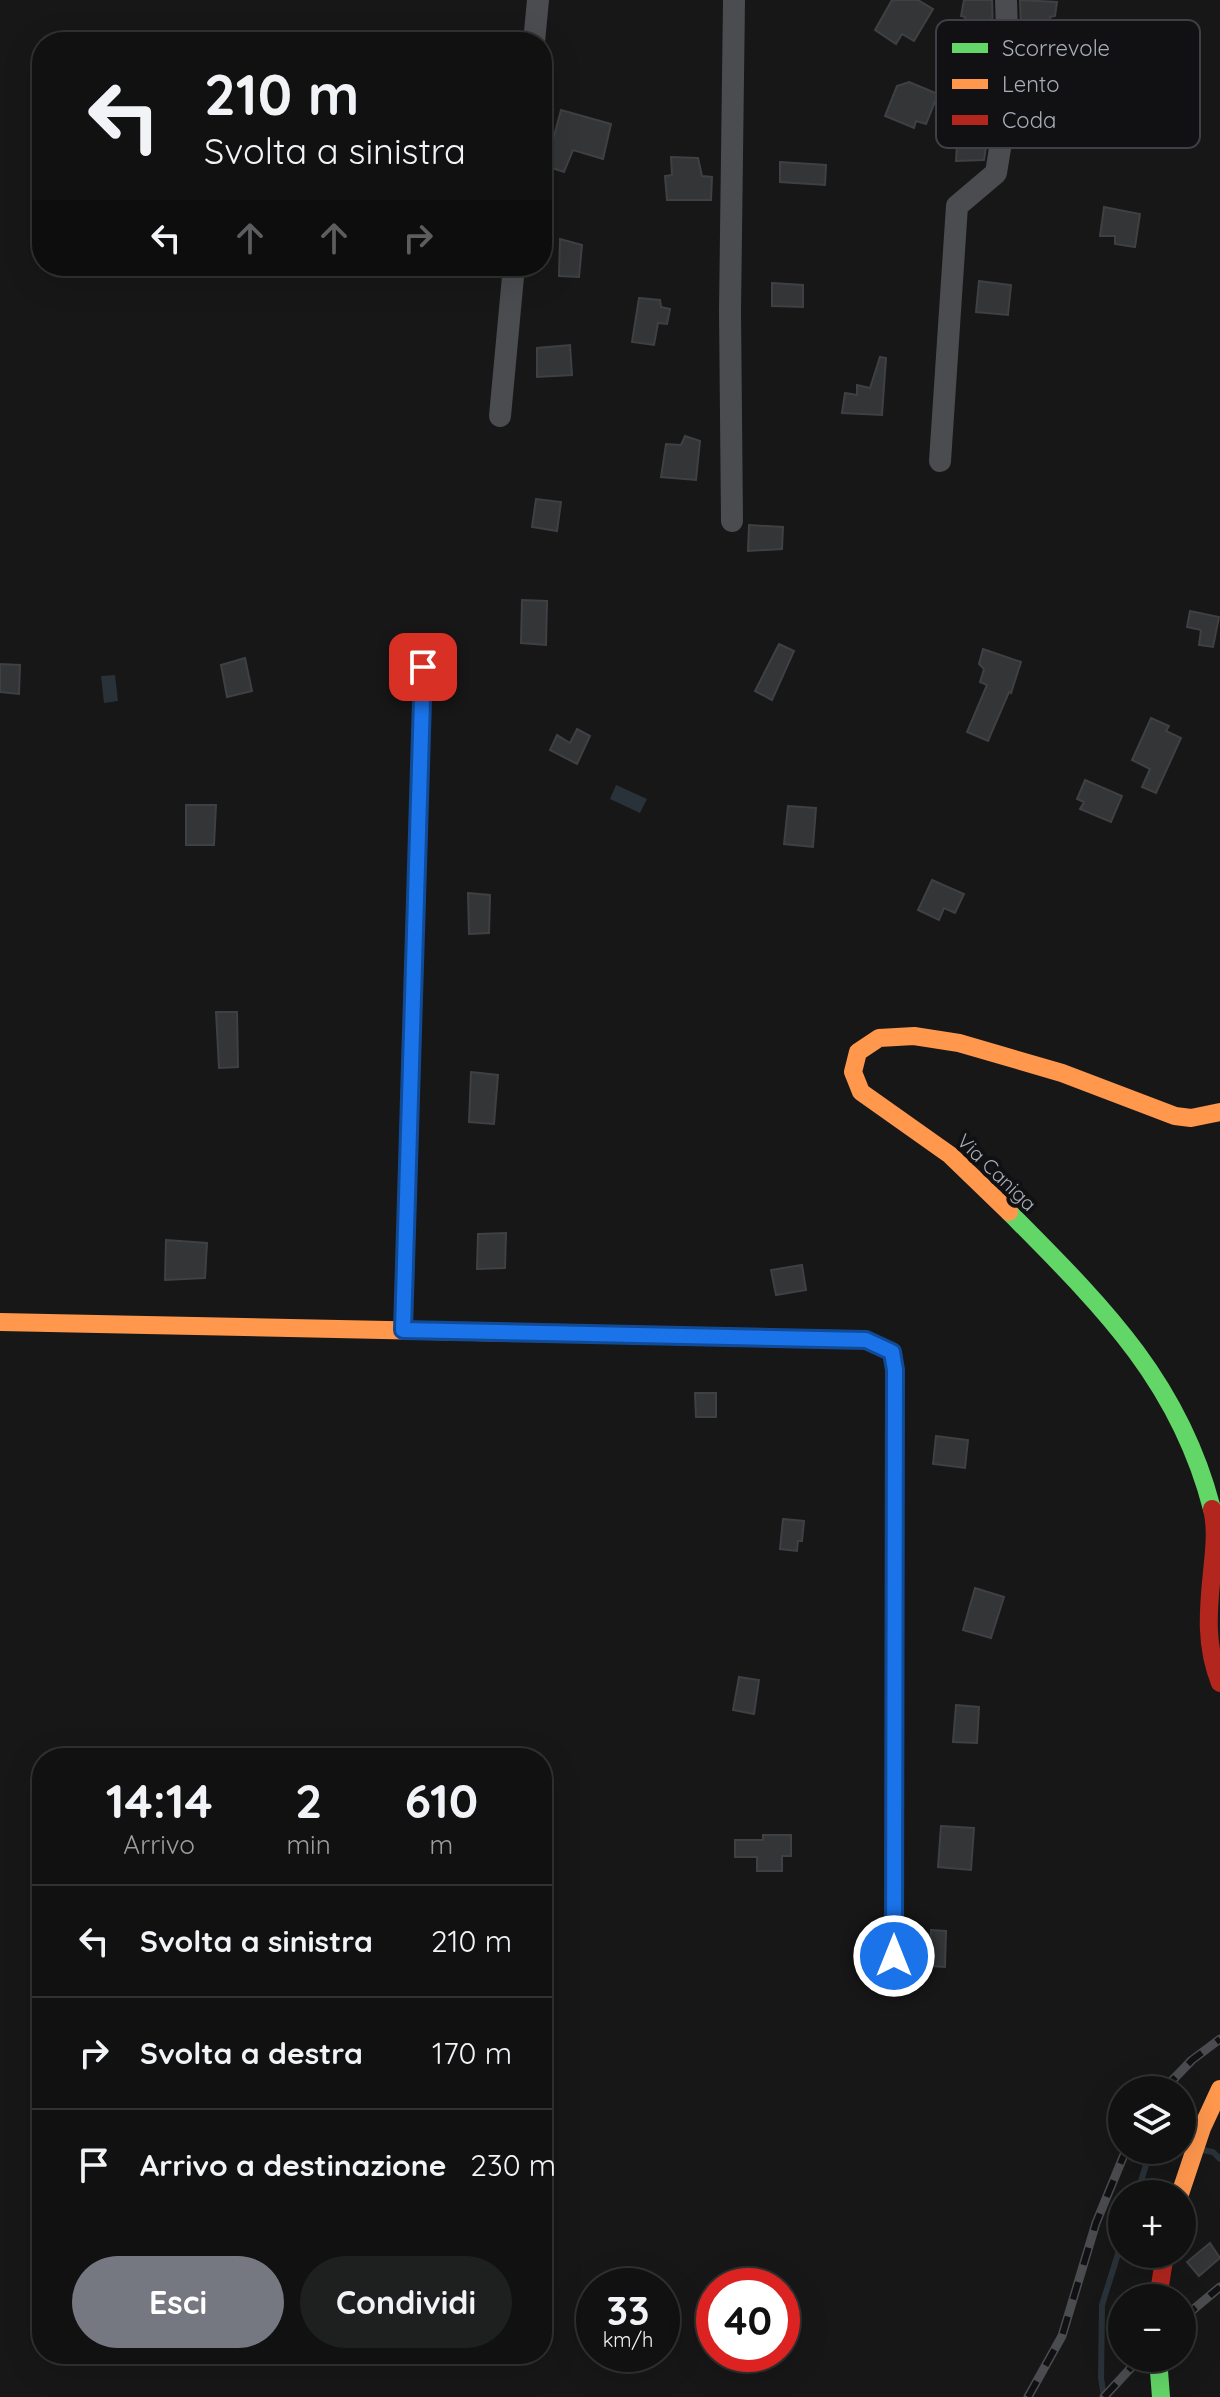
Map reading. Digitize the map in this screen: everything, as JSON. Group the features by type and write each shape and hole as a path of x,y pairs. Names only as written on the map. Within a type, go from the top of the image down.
{"street":[{"path":"535,32 538,0"},
{"path":"732,521 730,311 734,0"},
{"path":"1006,0 1007,20"},
{"path":"940,461 957,206 996,173 1000,148"},
{"path":"500,416 513,276"},
{"path":"403,1330 423,667"},
{"name":"Via Caniga","path":"1220,1112 1191,1118 1175,1116 1058,1069 982,1049 905,1035 873,1038 864,1044 854,1061 855,1083 861,1092 952,1156 1114,1320 1163,1386 1196,1456 1215,1519 1210,1656 1220,1683"},
{"path":"0,1322 866,1340 892,1352 895,1370 894,1984"},
{"path":"1184,2180 1202,2128 1220,2089"},
{"path":"1159,2372 1161,2397"}],"shaded area":[{"path":"115,675 118,701 104,703 101,676"},
{"path":"616,785 647,799 640,813 610,799"}],"building":[{"path":"892,0 918,0 933,9 914,41 902,34 896,44 875,30"},
{"path":"964,0 992,0 993,20 965,20 961,16"},
{"path":"1020,0 1057,2 1055,16 1050,20 1021,20"},
{"path":"909,82 936,93 926,124 916,121 914,128 885,116 897,86"},
{"path":"561,110 611,124 603,159 573,150 564,172 552,168 552,144"},
{"path":"957,148 986,148 984,160 956,161"},
{"path":"671,157 698,158 702,176 712,177 711,200 667,200 665,176 672,175"},
{"path":"780,162 826,165 825,185 780,182"},
{"path":"1104,207 1140,214 1135,247 1115,244 1115,236 1100,236"},
{"path":"560,239 582,245 579,277 559,276"},
{"path":"979,281 1011,285 1008,315 976,312"},
{"path":"772,283 803,285 803,307 772,306"},
{"path":"639,298 660,300 661,307 670,309 667,324 658,323 654,345 632,342"},
{"path":"570,345 572,375 537,377 537,348"},
{"path":"880,357 886,358 882,415 842,413 845,393 857,395 857,385 870,388"},
{"path":"685,436 700,441 696,480 661,477 666,444 681,445"},
{"path":"536,499 561,502 557,531 532,527"},
{"path":"749,525 783,527 782,549 748,551"},
{"path":"522,600 547,601 546,645 521,643"},
{"path":"1190,611 1219,617 1213,647 1199,645 1201,630 1187,627"},
{"path":"779,644 794,651 772,700 755,691"},
{"path":"983,649 1021,662 1011,693 988,741 967,732 987,685 980,682 984,669 979,664"},
{"path":"245,658 252,691 227,697 221,665"},
{"path":"0,664 20,665 19,694 0,692"},
{"path":"1151,718 1169,726 1166,731 1181,738 1156,793 1142,787 1150,769 1132,760"},
{"path":"577,729 590,736 577,764 550,750 557,735 570,743"},
{"path":"1085,780 1122,796 1111,822 1080,809 1084,802 1077,799"},
{"path":"186,805 216,805 214,845 186,845"},
{"path":"788,806 816,808 813,847 784,844"},
{"path":"932,880 964,894 955,913 944,908 939,920 918,910"},
{"path":"468,893 490,895 489,933 469,934"},
{"path":"216,1012 237,1012 238,1067 219,1068"},
{"path":"471,1072 498,1075 494,1124 469,1122"},
{"path":"506,1233 505,1268 477,1269 478,1234"},
{"path":"166,1240 207,1243 205,1278 165,1280"},
{"path":"802,1265 806,1290 776,1295 771,1270"},
{"path":"695,1393 716,1393 716,1417 696,1417"},
{"path":"936,1436 968,1440 965,1468 933,1464"},
{"path":"783,1519 804,1521 802,1541 798,1541 797,1551 780,1549"},
{"path":"975,1588 1004,1597 991,1638 963,1630"},
{"path":"739,1677 759,1680 754,1714 733,1710"},
{"path":"956,1705 979,1707 977,1743 953,1742"},
{"path":"941,1826 974,1828 971,1870 938,1867"},
{"path":"763,1835 791,1835 791,1856 782,1856 782,1871 757,1871 757,1857 735,1857 735,1840 763,1840"},
{"path":"931,1930 946,1931 945,1967 930,1966"},
{"path":"1210,2243 1220,2258 1199,2276 1192,2268 1196,2268 1196,2255"}],"waterway":[{"path":"1203,2150 1213,2152 1220,2159"},
{"path":"1141,2180 1147,2164"},
{"path":"1104,2397 1101,2378 1102,2305 1114,2268"}],"railway":[{"path":"1177,2076 1220,2039"},
{"path":"1028,2397 1062,2336 1096,2223 1120,2164"},
{"path":"1196,2307 1220,2287"},
{"path":"1104,2397 1127,2372"}],"traffic: fast":[{"path":"413,993 423,667"},
{"path":"1009,1212 1105,1312 1157,1383 1198,1463 1212,1509"},
{"path":"672,1336 866,1340 892,1352 895,1370 895,1525"},
{"path":"1159,2372 1161,2397"}],"traffic: slow":[{"path":"1009,1212 950,1155 861,1092 853,1072 858,1052 879,1038 914,1036 959,1043 1062,1073 1175,1116 1191,1118 1220,1112"},
{"path":"0,1322 672,1336"},
{"path":"894,1984 895,1525"},
{"path":"1185,2180 1202,2128 1220,2089"}],"traffic: jam":[{"path":"403,1330 413,993"},
{"path":"1212,1509 1215,1540 1209,1628 1212,1656 1220,1683"},
{"path":"1160,2284 1163,2268"}],"route":[{"path":"423,667 403,1330 866,1340 892,1352 895,1370 894,1956"}]}
